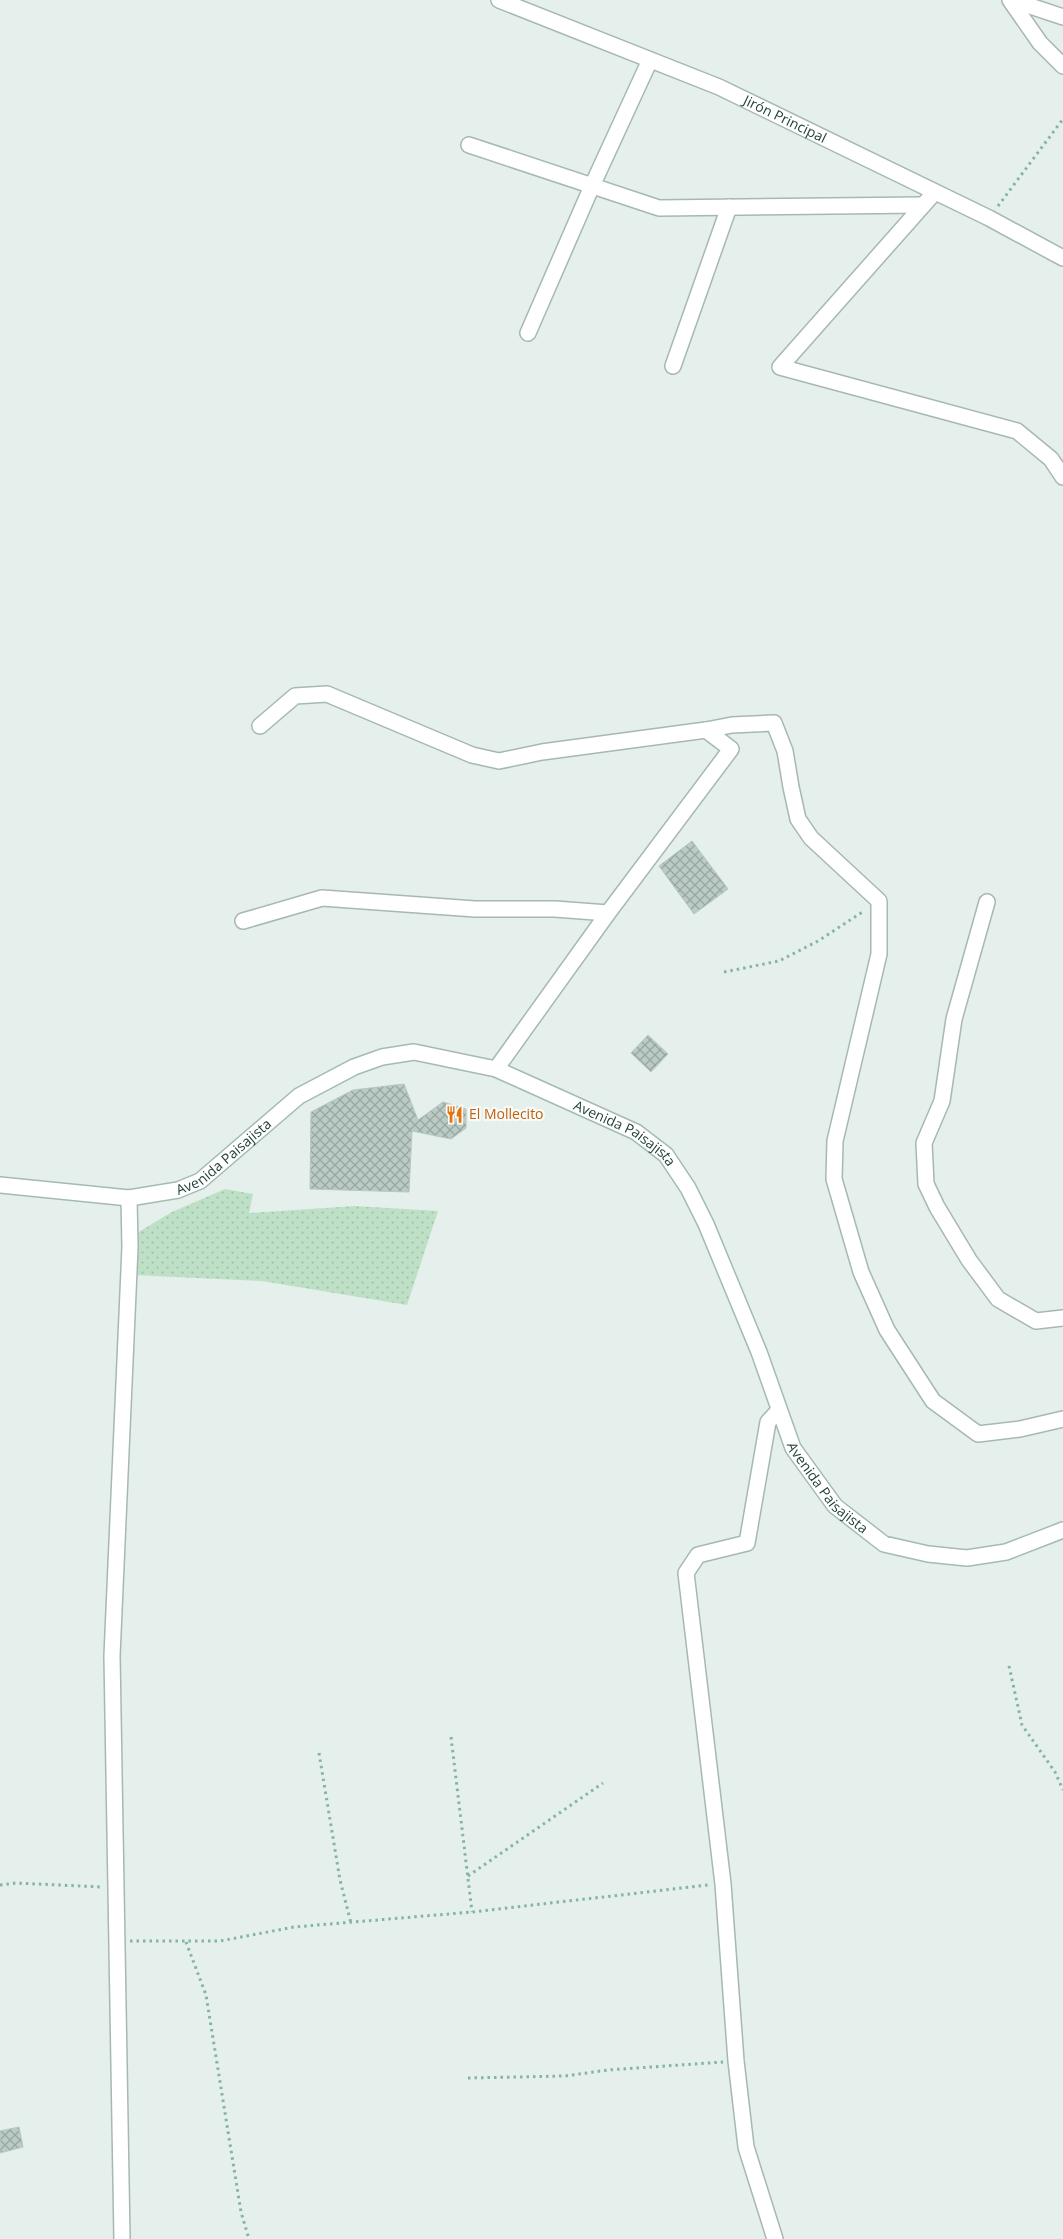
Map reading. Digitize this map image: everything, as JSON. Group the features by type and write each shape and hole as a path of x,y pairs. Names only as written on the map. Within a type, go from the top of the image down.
{"street":[{"name":"Jirón Principal","path":"499,0 718,87 989,218 1063,258"},
{"path":"1011,0 1063,17"},
{"path":"1011,0 1040,43 1063,66"},
{"path":"528,333 592,186 650,60"},
{"path":"468,146 658,208 923,204"},
{"path":"934,193 780,367 1017,431 1051,459 1063,477"},
{"path":"674,366 729,207"},
{"path":"260,726 295,696 326,694 472,755 499,761 542,752 732,725 774,723 785,751 798,819 811,838 879,902 879,954 835,1141 834,1179 861,1272 887,1330 932,1401 978,1434 1020,1430 1063,1418"},
{"path":"496,1069 608,913 730,750 706,730"},
{"path":"244,921 322,898 476,909 555,909 608,913"},
{"path":"988,902 954,1019 942,1101 924,1143 926,1184 937,1207 969,1260 998,1299 1036,1321 1063,1318"},
{"name":"Avenida Paisajista","path":"0,1185 129,1198 178,1190 200,1181 299,1096 354,1067 382,1057 414,1052 496,1069 636,1132 666,1156 688,1188 706,1224 758,1352 793,1448 835,1506 884,1544 928,1554 967,1558 1006,1552 1063,1530"},
{"path":"122,2239 117,1941 118,1888 112,1656 130,1247 129,1198"},
{"path":"775,2239 746,2147 736,2061 724,1884 686,1573 698,1555 747,1543 768,1422 779,1410"}],"path":[{"path":"989,218 1063,119"},
{"path":"724,972 780,961 818,941 879,902"},
{"path":"1009,1666 1022,1725 1055,1772 1063,1790"},
{"path":"451,1736 472,1912"},
{"path":"319,1753 340,1880 352,1924"},
{"path":"468,1876 603,1783"},
{"path":"0,1885 16,1883 118,1888"},
{"path":"117,1941 220,1941 294,1927 352,1924 472,1912 724,1884"},
{"path":"186,1942 206,1995 241,2212 249,2239"},
{"path":"468,2078 565,2076 608,2070 736,2061"}],"green space":[{"path":"225,1189 253,1194 249,1213 355,1206 438,1211 407,1305 262,1281 133,1275 132,1236 172,1212"}],"building":[{"path":"692,841 728,889 694,914 659,866"},
{"path":"648,1035 668,1054 651,1072 631,1053"},
{"path":"404,1084 418,1120 443,1102 466,1109 466,1128 451,1139 412,1131 409,1192 310,1189 311,1112 353,1090"},
{"path":"19,2127 23,2147 0,2153 0,2131"}],"place":[{"name":"El Mollecito","path":"455,1114"}]}
